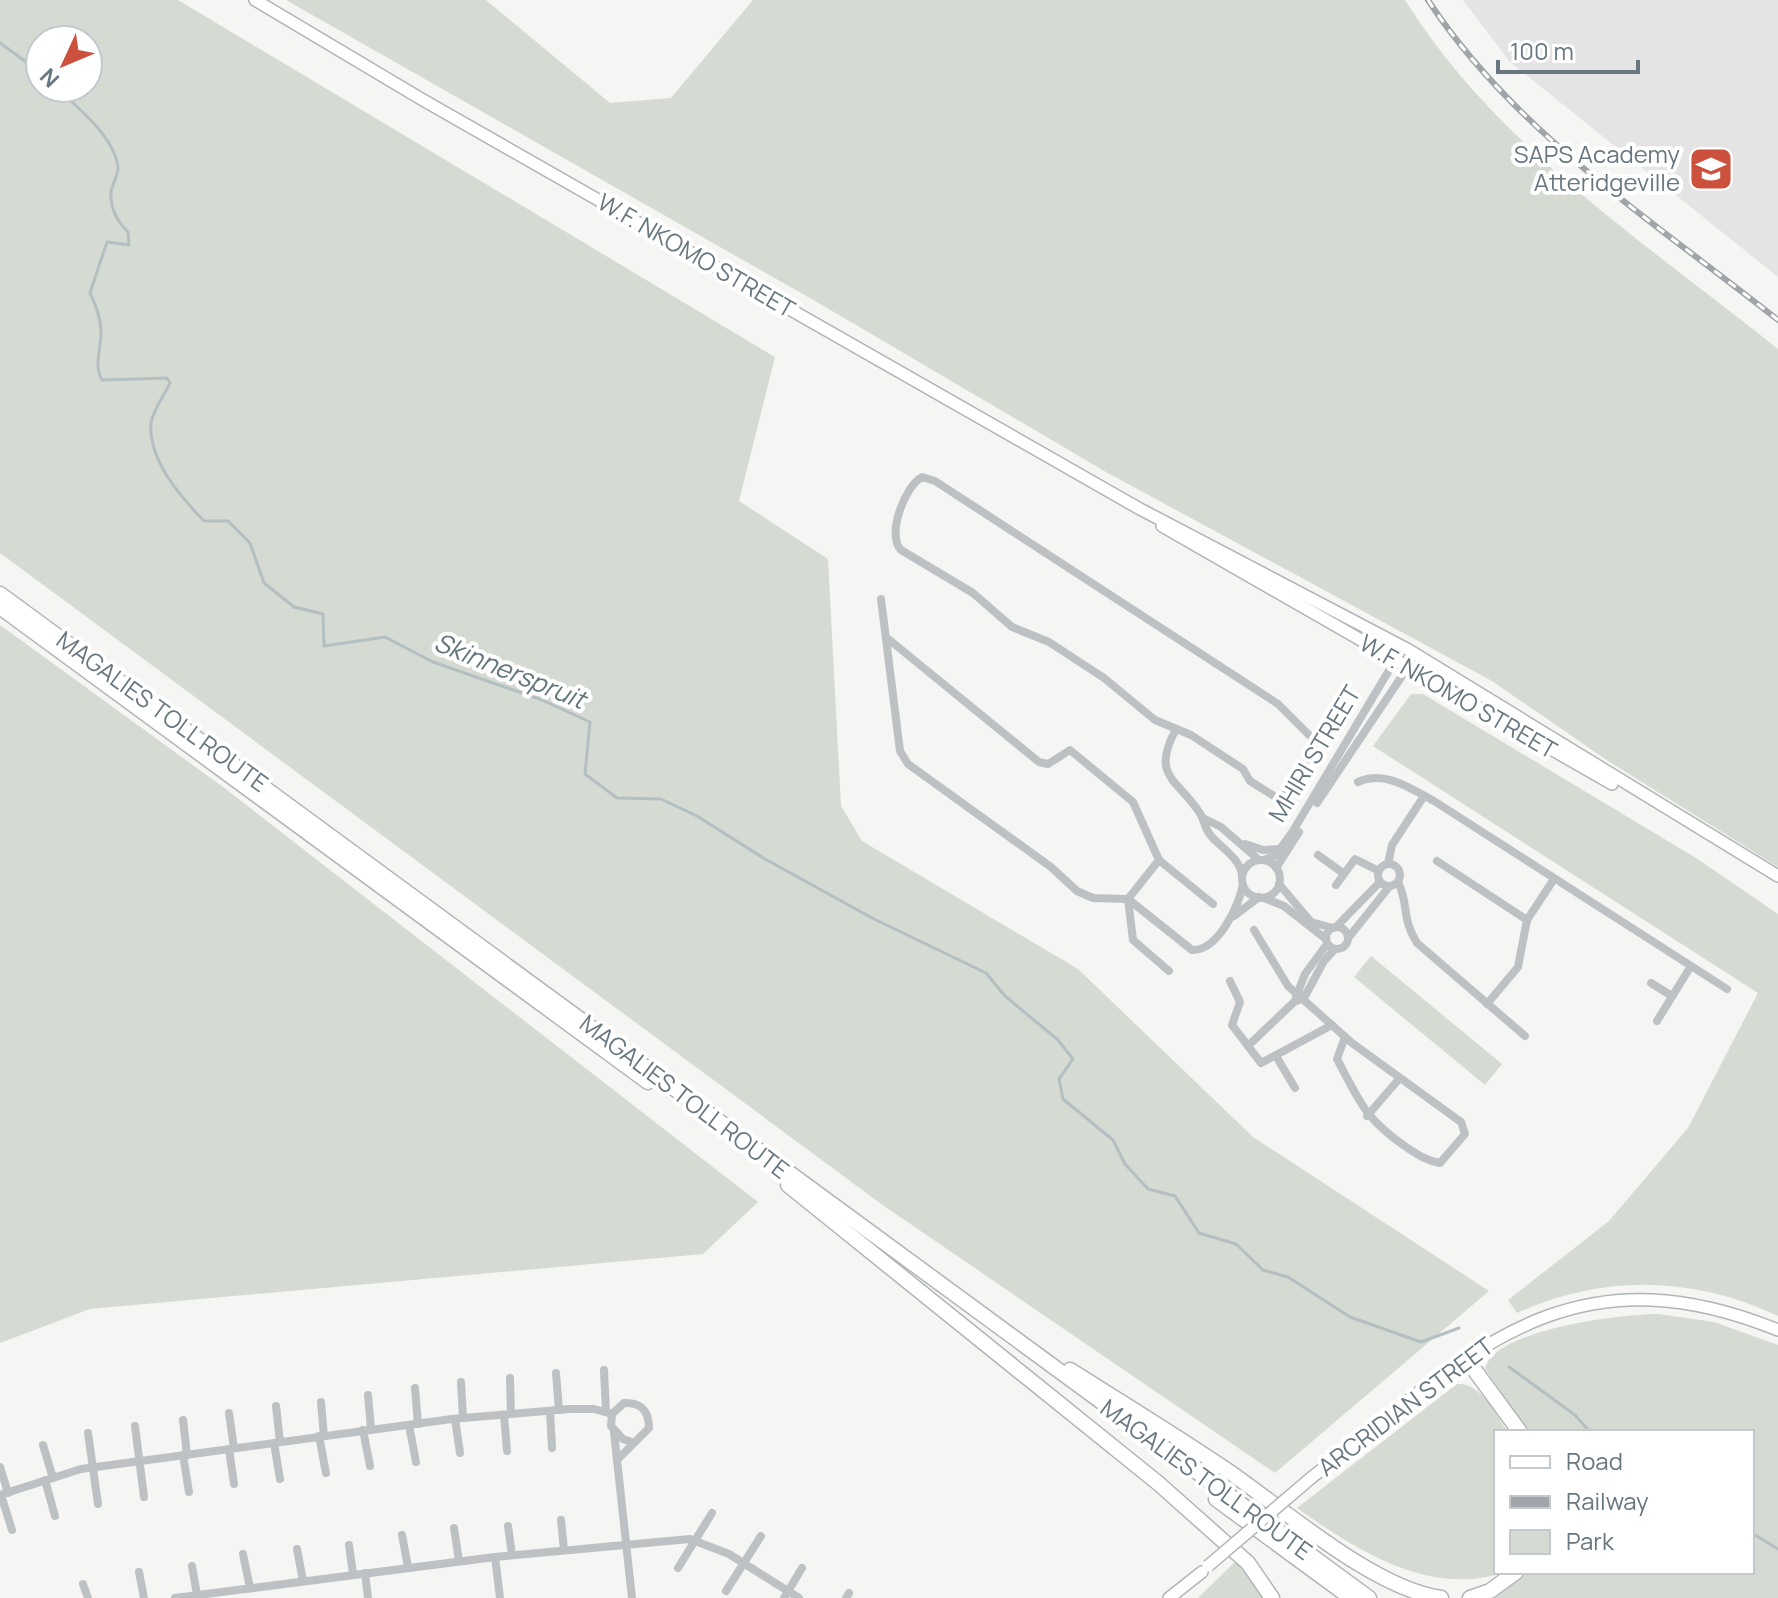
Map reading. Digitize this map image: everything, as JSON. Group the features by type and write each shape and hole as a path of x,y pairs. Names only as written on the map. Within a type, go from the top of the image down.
{"highway":[{"name":"MAGALIES TOLL ROUTE","path":"0,594 1351,1598"},
{"name":"MAGALIES TOLL ROUTE","path":"0,607 1369,1598"},
{"path":"791,1182 1158,1483 1248,1563 1272,1598"},
{"path":"791,1182 1228,1471 1382,1577 1425,1596 1441,1598"},
{"path":"1465,1357 1519,1430"},
{"path":"1470,1598 1490,1591 1513,1574"}],"main road":[{"name":"W.F. NKOMO STREET","path":"255,0 423,100 1140,509 1403,647 1778,876"},
{"name":"W.F. NKOMO STREET","path":"1140,509 1163,527 1642,801 1778,883"},
{"name":"ARCRIDIAN STREET","path":"1169,1598 1311,1478 1465,1357 1535,1319 1615,1300 1659,1299 1705,1305 1778,1330"},
{"name":"ARCRIDIAN STREET","path":"1181,1598 1205,1569"}],"street":[{"path":"922,477 935,481 1271,698 1314,740 1316,746 1285,795 1277,798 1250,781 1243,769 1176,729 1148,715 1104,678 1060,648 1012,627 973,593 901,550 896,545 895,532 909,490 917,480 922,477"},
{"path":"881,599 900,751 908,764 1051,867 1077,891 1093,898 1128,899 1192,950 1207,946 1230,919 1260,897 1273,893 1279,884"},
{"path":"886,637 1039,762 1048,764 1070,750 1112,784 1133,802 1159,860 1213,904"},
{"name":"MHIRI STREET","path":"1262,860 1273,857 1281,849 1403,647"},
{"name":"MHIRI STREET","path":"1276,868 1416,655"},
{"path":"1176,729 1164,753 1164,762 1203,818 1208,834 1238,862 1242,875 1243,885 1230,919"},
{"path":"1358,782 1376,777 1389,779 1424,796 1727,989"},
{"path":"1379,871 1388,864 1392,845 1424,796"},
{"path":"1203,818 1255,849 1281,849"},
{"path":"1234,838 1276,868 1279,884 1311,922 1343,928 1349,937"},
{"path":"1318,855 1343,873"},
{"path":"1336,885 1355,859 1379,871"},
{"path":"1159,860 1128,899 1133,940 1169,971"},
{"path":"1242,875 1247,866 1262,860"},
{"path":"1437,861 1527,920"},
{"path":"1388,864 1398,868 1405,922 1417,943 1525,1036"},
{"path":"1248,1046 1298,997 1329,944 1334,928 1380,882 1379,871"},
{"path":"1487,1004 1522,961 1527,920 1554,879"},
{"path":"1380,882 1389,887"},
{"path":"1243,885 1260,897 1284,906 1329,944 1345,947 1349,937 1389,887 1398,882"},
{"path":"1358,905 1368,914"},
{"path":"1254,930 1298,997 1399,1079 1461,1122 1465,1134 1448,1158 1440,1163 1423,1158 1367,1116 1337,1059 1345,1037"},
{"path":"1657,1021 1691,966"},
{"path":"1230,981 1240,1002 1232,1025 1261,1063 1332,1025"},
{"path":"1651,983 1672,996"},
{"path":"1276,1056 1295,1088"},
{"path":"1367,1116 1399,1079"},
{"path":"604,1370 628,1544 632,1598"},
{"path":"552,1448 556,1373"},
{"path":"507,1451 510,1378"},
{"path":"460,1453 461,1382"},
{"path":"415,1388 416,1462"},
{"path":"368,1395 370,1466"},
{"path":"321,1402 326,1473"},
{"path":"3,1494 93,1468 140,1461 459,1419 554,1410 594,1409 609,1413 624,1403 633,1402 649,1416 649,1428 617,1460"},
{"path":"276,1406 280,1479"},
{"path":"229,1413 234,1484"},
{"path":"183,1420 189,1492"},
{"path":"135,1426 144,1497"},
{"path":"614,1432 632,1442"},
{"path":"88,1433 98,1504"},
{"path":"43,1445 55,1516"},
{"path":"0,1467 12,1530"},
{"path":"678,1568 712,1513"},
{"path":"561,1520 564,1550"},
{"path":"508,1526 512,1555"},
{"path":"454,1528 459,1561"},
{"path":"402,1535 408,1567"},
{"path":"726,1591 761,1536"},
{"path":"175,1598 512,1555 696,1540 743,1564 786,1594 799,1598"},
{"path":"349,1545 353,1574"},
{"path":"297,1549 303,1581"},
{"path":"243,1554 250,1588"},
{"path":"495,1557 500,1598"},
{"path":"192,1566 202,1596"},
{"path":"786,1594 802,1568"},
{"path":"139,1572 144,1598"},
{"path":"365,1573 368,1598"},
{"path":"83,1584 88,1598"}],"shaded area":[{"name":"SAPS Academy Atteridgeville","path":"1463,0 1778,0 1778,277 1510,62"}],"green space":[{"path":"0,0 178,0 775,357 739,501 828,559 841,806 862,841 1078,969 1253,1137 1489,1291 1275,1473 884,1206 0,553"},
{"path":"286,0 486,0 610,103 671,98 753,0 1405,0 1441,52 1483,101 1528,146 1626,231 1778,349 1778,867 1605,759 1492,681 1106,472 822,305"},
{"path":"0,625 223,787 758,1202 703,1254 90,1309 0,1343"},
{"path":"1411,694 1423,694 1696,858 1778,914 1778,1316 1713,1293 1648,1285 1582,1291 1517,1313 1508,1300 1609,1221 1688,1128 1758,993 1373,746"},
{"path":"1371,956 1502,1064 1485,1085 1354,977"},
{"path":"1658,1314 1714,1322 1778,1345 1778,1598 1494,1598 1525,1574 1754,1574 1754,1430 1529,1430 1485,1369 1493,1355 1534,1334 1618,1317"},
{"path":"1457,1384 1466,1385 1481,1394 1507,1430 1494,1430 1496,1574 1450,1579 1395,1566 1369,1554 1297,1508"},
{"path":"1236,1561 1264,1598 1198,1598"}],"waterway":[{"name":"Skinnerspruit","path":"0,43 24,60"},
{"name":"Skinnerspruit","path":"73,104 103,134 115,156 118,168 111,192 112,204 128,232 129,245 107,242 90,293 100,325 99,374 102,380 167,378 170,383 151,423 151,437 167,476 204,521 228,521 250,543 264,583 294,607 323,614 324,646 385,637 433,662 542,700 590,722 585,774 617,798 661,799 697,816 765,859 874,919 986,973 1005,996 1058,1040 1073,1059 1059,1079 1063,1099 1113,1140 1125,1164 1148,1189 1175,1196 1199,1233 1236,1244 1263,1270 1288,1277 1350,1317 1421,1342 1459,1328"},
{"name":"Skinnerspruit","path":"1509,1367 1575,1415 1588,1430"},
{"name":"Skinnerspruit","path":"1754,1534 1778,1549"}],"railway":[{"path":"1428,0 1463,48 1545,134 1590,174 1778,320"}],"place":[{"name":"SAPS Academy Atteridgeville","path":"1711,169"}]}
